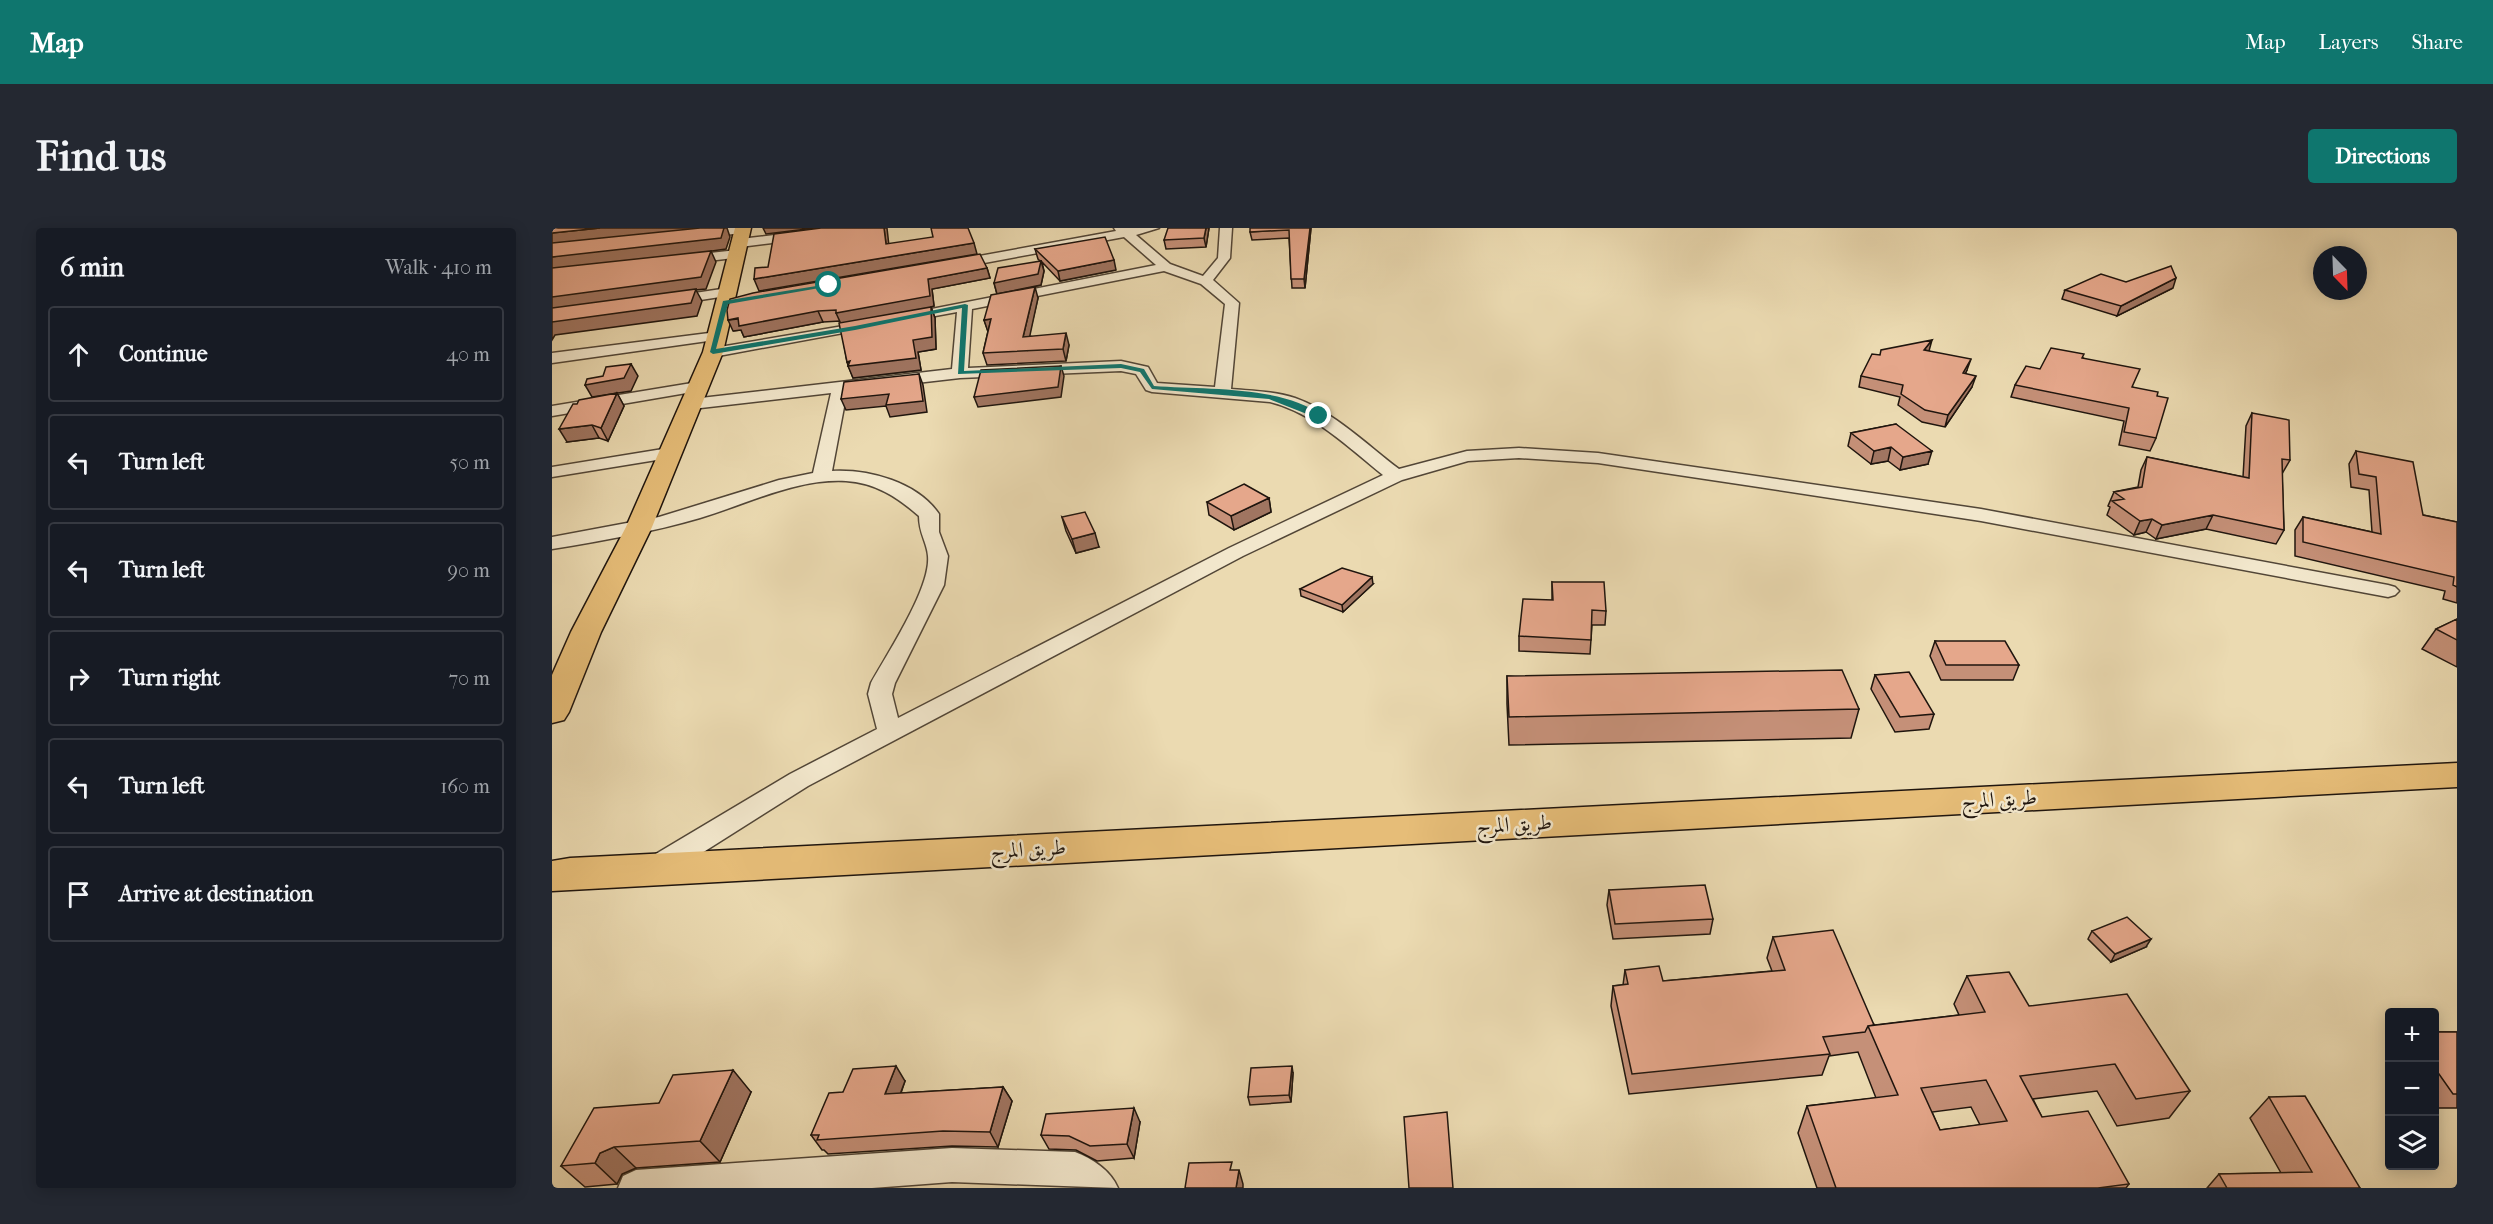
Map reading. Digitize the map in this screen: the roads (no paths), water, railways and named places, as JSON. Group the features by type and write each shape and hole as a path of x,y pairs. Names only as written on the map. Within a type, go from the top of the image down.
{"main road":[{"path":"552,712 586,632 639,528 695,395 730,299 741,238"},
{"name":"طريق المرج","path":"558,874 2457,775"}],"street":[{"path":"684,235 741,238 864,228"},
{"path":"942,267 1123,230 1153,228"},
{"path":"1206,281 1224,258 1226,228"},
{"path":"1123,230 1154,254 1165,267"},
{"path":"675,261 741,238"},
{"path":"552,358 715,344 855,328 1165,267 1206,281 1232,303 1222,393"},
{"path":"653,303 730,299"},
{"path":"960,373 965,305"},
{"path":"552,411 695,395 840,388 960,373 1121,366 1142,370 1152,387 1270,397 1310,411 1396,476"},
{"path":"822,475 840,388"},
{"path":"552,472 669,453"},
{"path":"654,869 799,780 1236,552 1396,476 1467,456 1519,453 1598,458 1982,515 2388,591"},
{"path":"552,543 639,528 822,475 882,481 913,498 929,514 929,532 938,556 937,567 934,585 883,683 880,694 890,732"},
{"path":"636,1188 952,1165 1075,1169 1100,1188"}]}
